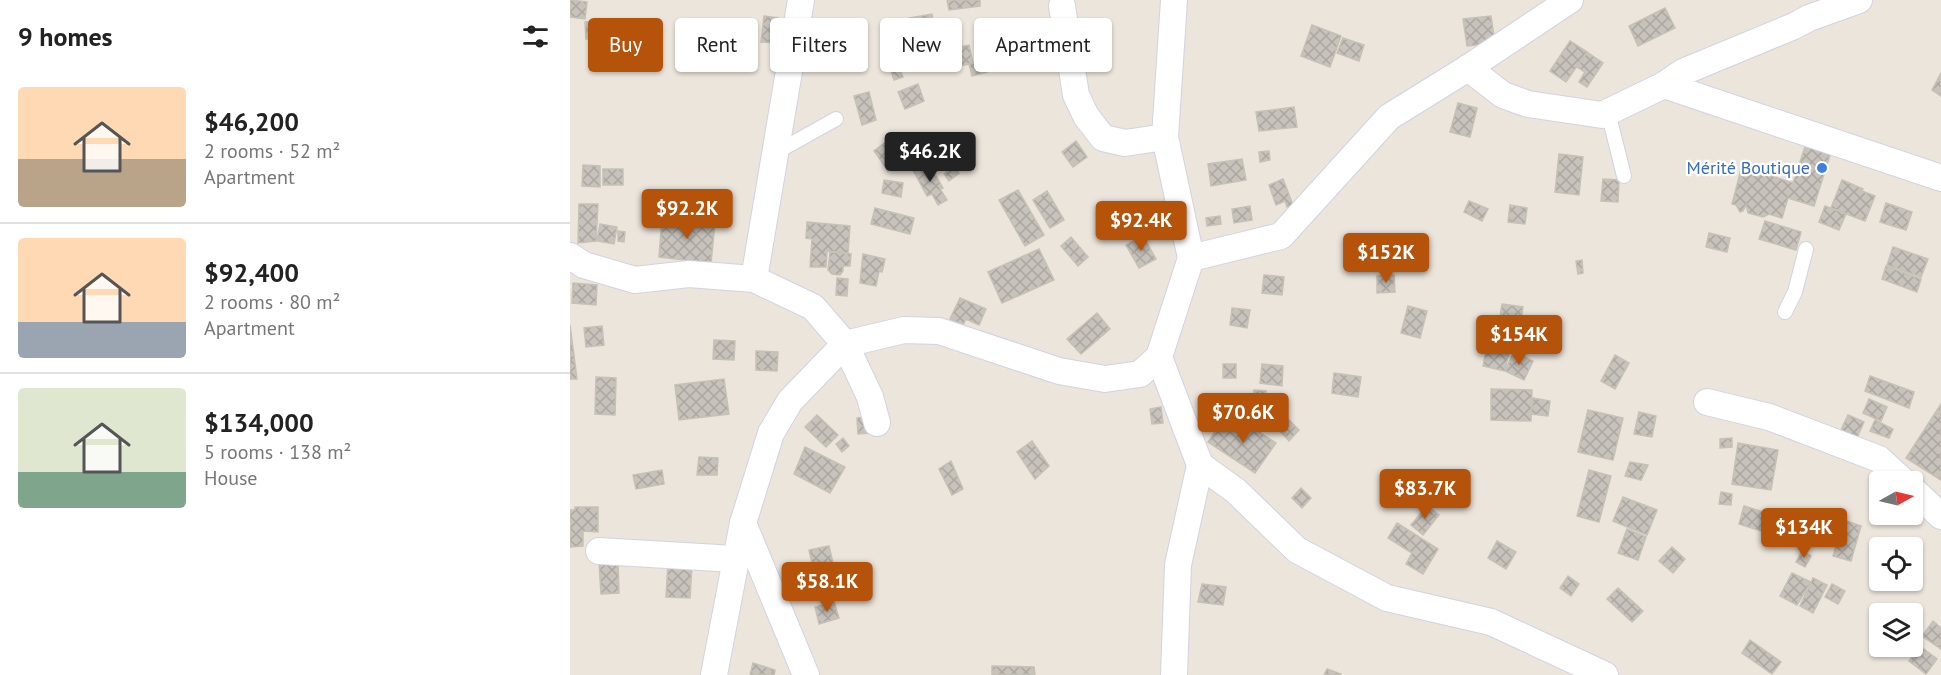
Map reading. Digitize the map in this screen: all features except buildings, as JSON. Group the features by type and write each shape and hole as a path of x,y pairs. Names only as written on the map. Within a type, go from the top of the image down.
{"street":[{"path":"754,279 801,0"},
{"path":"714,675 743,523 771,433 790,401 845,344 904,330 939,331 1059,371 1105,379 1140,374 1159,357 1191,258 1165,137 1174,0"},
{"path":"1191,258 1281,236 1389,117 1570,0"},
{"path":"1468,68 1503,95 1528,104 1602,116 1664,85 1683,72 1809,18 1859,0"},
{"path":"1062,6 1076,95 1086,116 1103,138 1125,143 1165,137"},
{"path":"1664,85 1941,178"},
{"path":"570,256 584,265 635,280 689,274 754,279 813,307 845,344 870,397 877,423"},
{"path":"1159,357 1200,465 1236,492 1297,550 1387,598 1491,622 1605,675"},
{"path":"1707,402 1769,417 1879,459 1892,471"},
{"path":"1174,675 1179,565 1200,465"},
{"path":"1923,499 1941,516"},
{"path":"743,523 806,675"},
{"path":"599,551 735,559"}],"lane":[{"path":"1608,112 1624,176"},
{"path":"775,153 836,119"},
{"path":"1785,312 1795,292 1806,249"}],"place":[{"name":"Mérité Boutique","path":"1822,168"}]}
